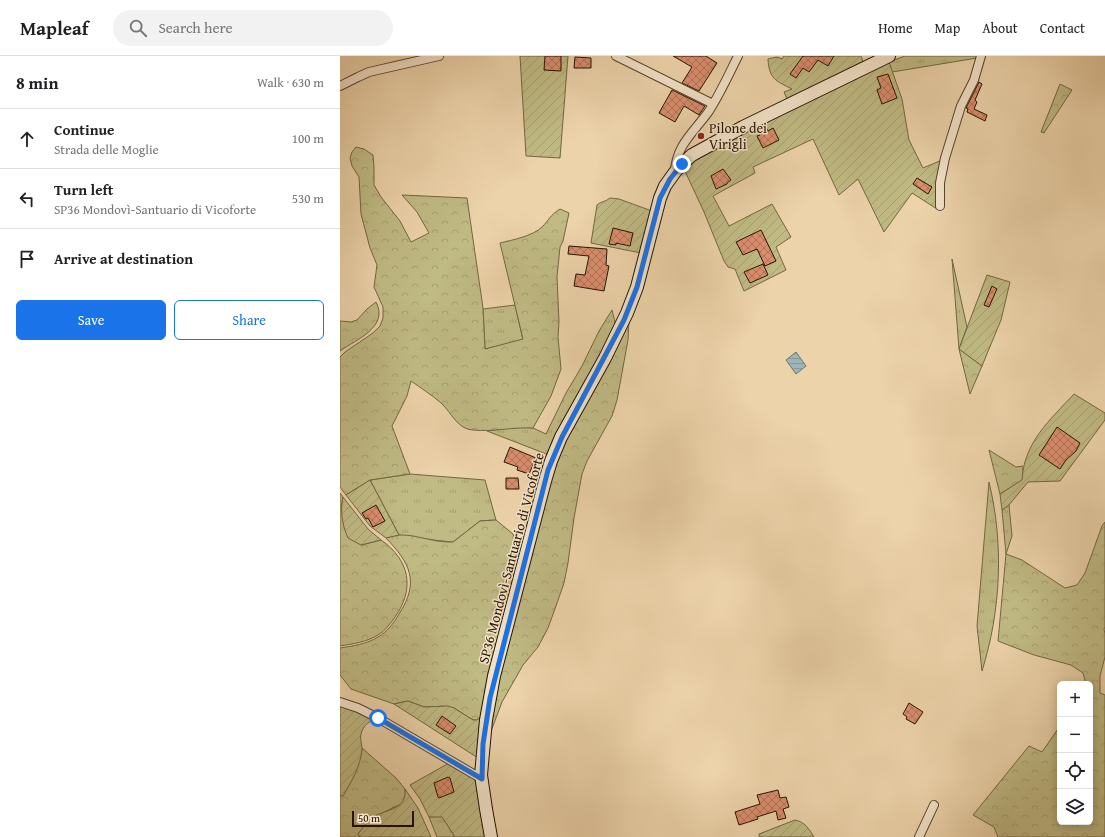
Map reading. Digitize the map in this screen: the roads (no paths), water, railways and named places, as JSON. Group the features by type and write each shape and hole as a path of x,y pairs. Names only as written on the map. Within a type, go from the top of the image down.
{"main road":[{"name":"SP36 Mondovì-Santuario di Vicoforte","path":"491,837 482,779 483,744 490,698 548,470 562,437 627,313 637,287 660,198 665,186 674,172 692,155 736,131 889,56"}],"street":[{"path":"340,86 369,72 439,56"},
{"path":"616,56 713,104"},
{"path":"674,172 676,159 680,150 713,104 738,56"},
{"path":"940,206 940,183 944,164 961,106 974,80 981,56"},
{"path":"340,702 358,708 371,715 482,779"},
{"path":"919,837 934,805"}],"water":[{"path":"796,352 806,366 796,374 786,360"}],"place":[{"name":"Pilone dei Virigli","path":"701,136"}]}
